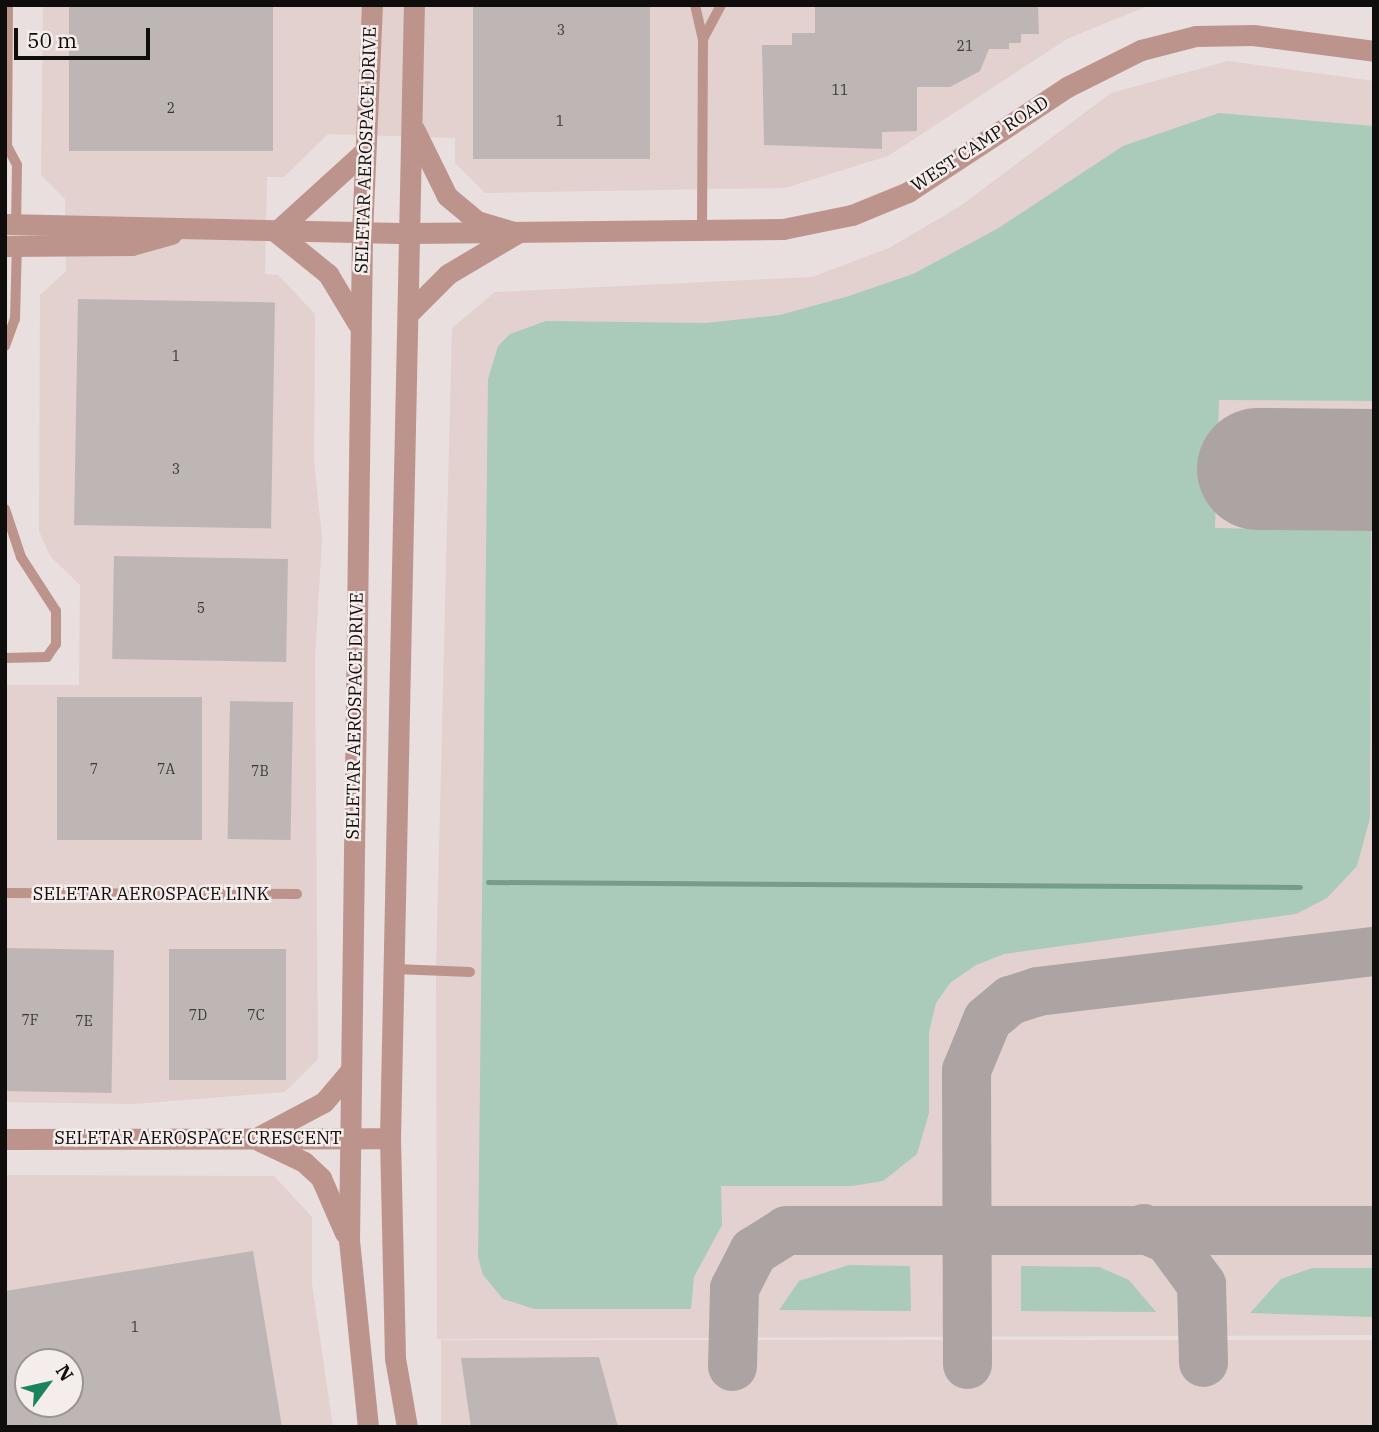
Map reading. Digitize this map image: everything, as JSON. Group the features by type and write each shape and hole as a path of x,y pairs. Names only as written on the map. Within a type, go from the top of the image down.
{"street":[{"name":"SELETAR AEROSPACE DRIVE","path":"368,1427 349,1241 353,1138 351,1070 360,329 364,152 372,5"},
{"path":"407,1427 395,1357 390,1138 411,311 414,5"},
{"name":"WEST CAMP ROAD","path":"411,233 702,234 783,229 852,215 908,192 1067,87 1141,50 1196,37 1253,35 1374,51"},
{"path":"411,123 447,196 477,221 517,233"},
{"path":"276,232 364,152"},
{"path":"11,224 127,224 179,232 411,233"},
{"path":"11,246 132,245 179,232"},
{"path":"276,232 337,285 360,329"},
{"path":"411,311 448,274 517,233"},
{"path":"255,1138 324,1102 351,1070"},
{"path":"255,1138 304,1162 321,1178 349,1241"},
{"name":"SELETAR AEROSPACE CRESCENT","path":"5,1139 390,1138"}],"lane":[{"path":"5,346 15,319 11,224 17,165 6,147 8,5"},
{"path":"695,5 703,39 702,234"},
{"path":"703,39 721,5"},
{"path":"5,509 21,557 47,592 56,622 53,654 5,658"},
{"name":"SELETAR AEROSPACE LINK","path":"5,893 297,894"},
{"path":"395,969 470,972"}],"shaded area":[{"path":"43,5 1150,5 1067,39 888,156 785,188 485,193 455,163 455,138 328,134 284,177 267,177 265,274 278,275 315,314 314,460 322,538 315,660 318,1059 285,1092 134,1104 5,1102 5,685 79,685 80,585 50,556 39,531 40,295 66,271 65,199 41,175"},
{"path":"1228,61 1374,81 1374,1335 437,1339 436,970 452,328 495,292 812,277 889,248 959,207 1111,93"},
{"path":"5,1175 274,1176 312,1217 312,1284 333,1427 5,1427"},
{"path":"441,1340 1374,1340 1374,1427 441,1427"}],"green space":[{"path":"1219,113 1374,126 1374,401 1219,400 1215,528 1371,531 1370,818 1357,866 1327,898 1296,914 1004,954 976,965 950,983 936,1003 929,1032 929,1113 917,1154 883,1181 852,1186 721,1186 722,1225 694,1277 691,1309 534,1309 503,1299 483,1275 478,1257 488,379 498,346 510,334 546,321 706,323 780,315 849,296 913,274 997,229 1123,146"},
{"path":"849,1265 910,1266 911,1311 779,1310 799,1281"},
{"path":"1021,1266 1099,1267 1129,1280 1156,1312 1021,1311"},
{"path":"1312,1268 1374,1268 1374,1317 1250,1313 1281,1279"}],"building":[{"path":"69,5 273,5 273,151 69,151"},
{"path":"473,5 650,5 650,159 473,159"},
{"path":"815,5 1038,5 1039,34 1021,34 1021,43 1009,43 1009,49 989,49 980,71 950,87 917,87 917,131 882,132 882,149 764,145 762,45 792,45 792,33 815,33"},
{"path":"78,299 275,302 271,528 74,525"},
{"path":"114,556 288,559 286,662 112,659"},
{"path":"57,697 202,697 202,840 57,840"},
{"path":"230,701 293,702 291,840 228,839"},
{"path":"5,948 114,950 111,1093 5,1091"},
{"path":"169,949 286,949 286,1080 169,1080"},
{"path":"253,1251 282,1427 5,1427 5,1291"},
{"path":"599,1357 618,1427 471,1427 461,1358"}],"waterway":[{"path":"488,882 1300,887"}],"taxiway":[{"path":"967,1364 966,1070 987,1019 1010,1000 1037,991 1374,951"},
{"path":"1143,1228 1168,1239 1201,1284 1203,1362"},
{"path":"732,1366 734,1288 753,1251 786,1230 1374,1230"}],"runway":[{"path":"1258,469 1374,470"}]}
